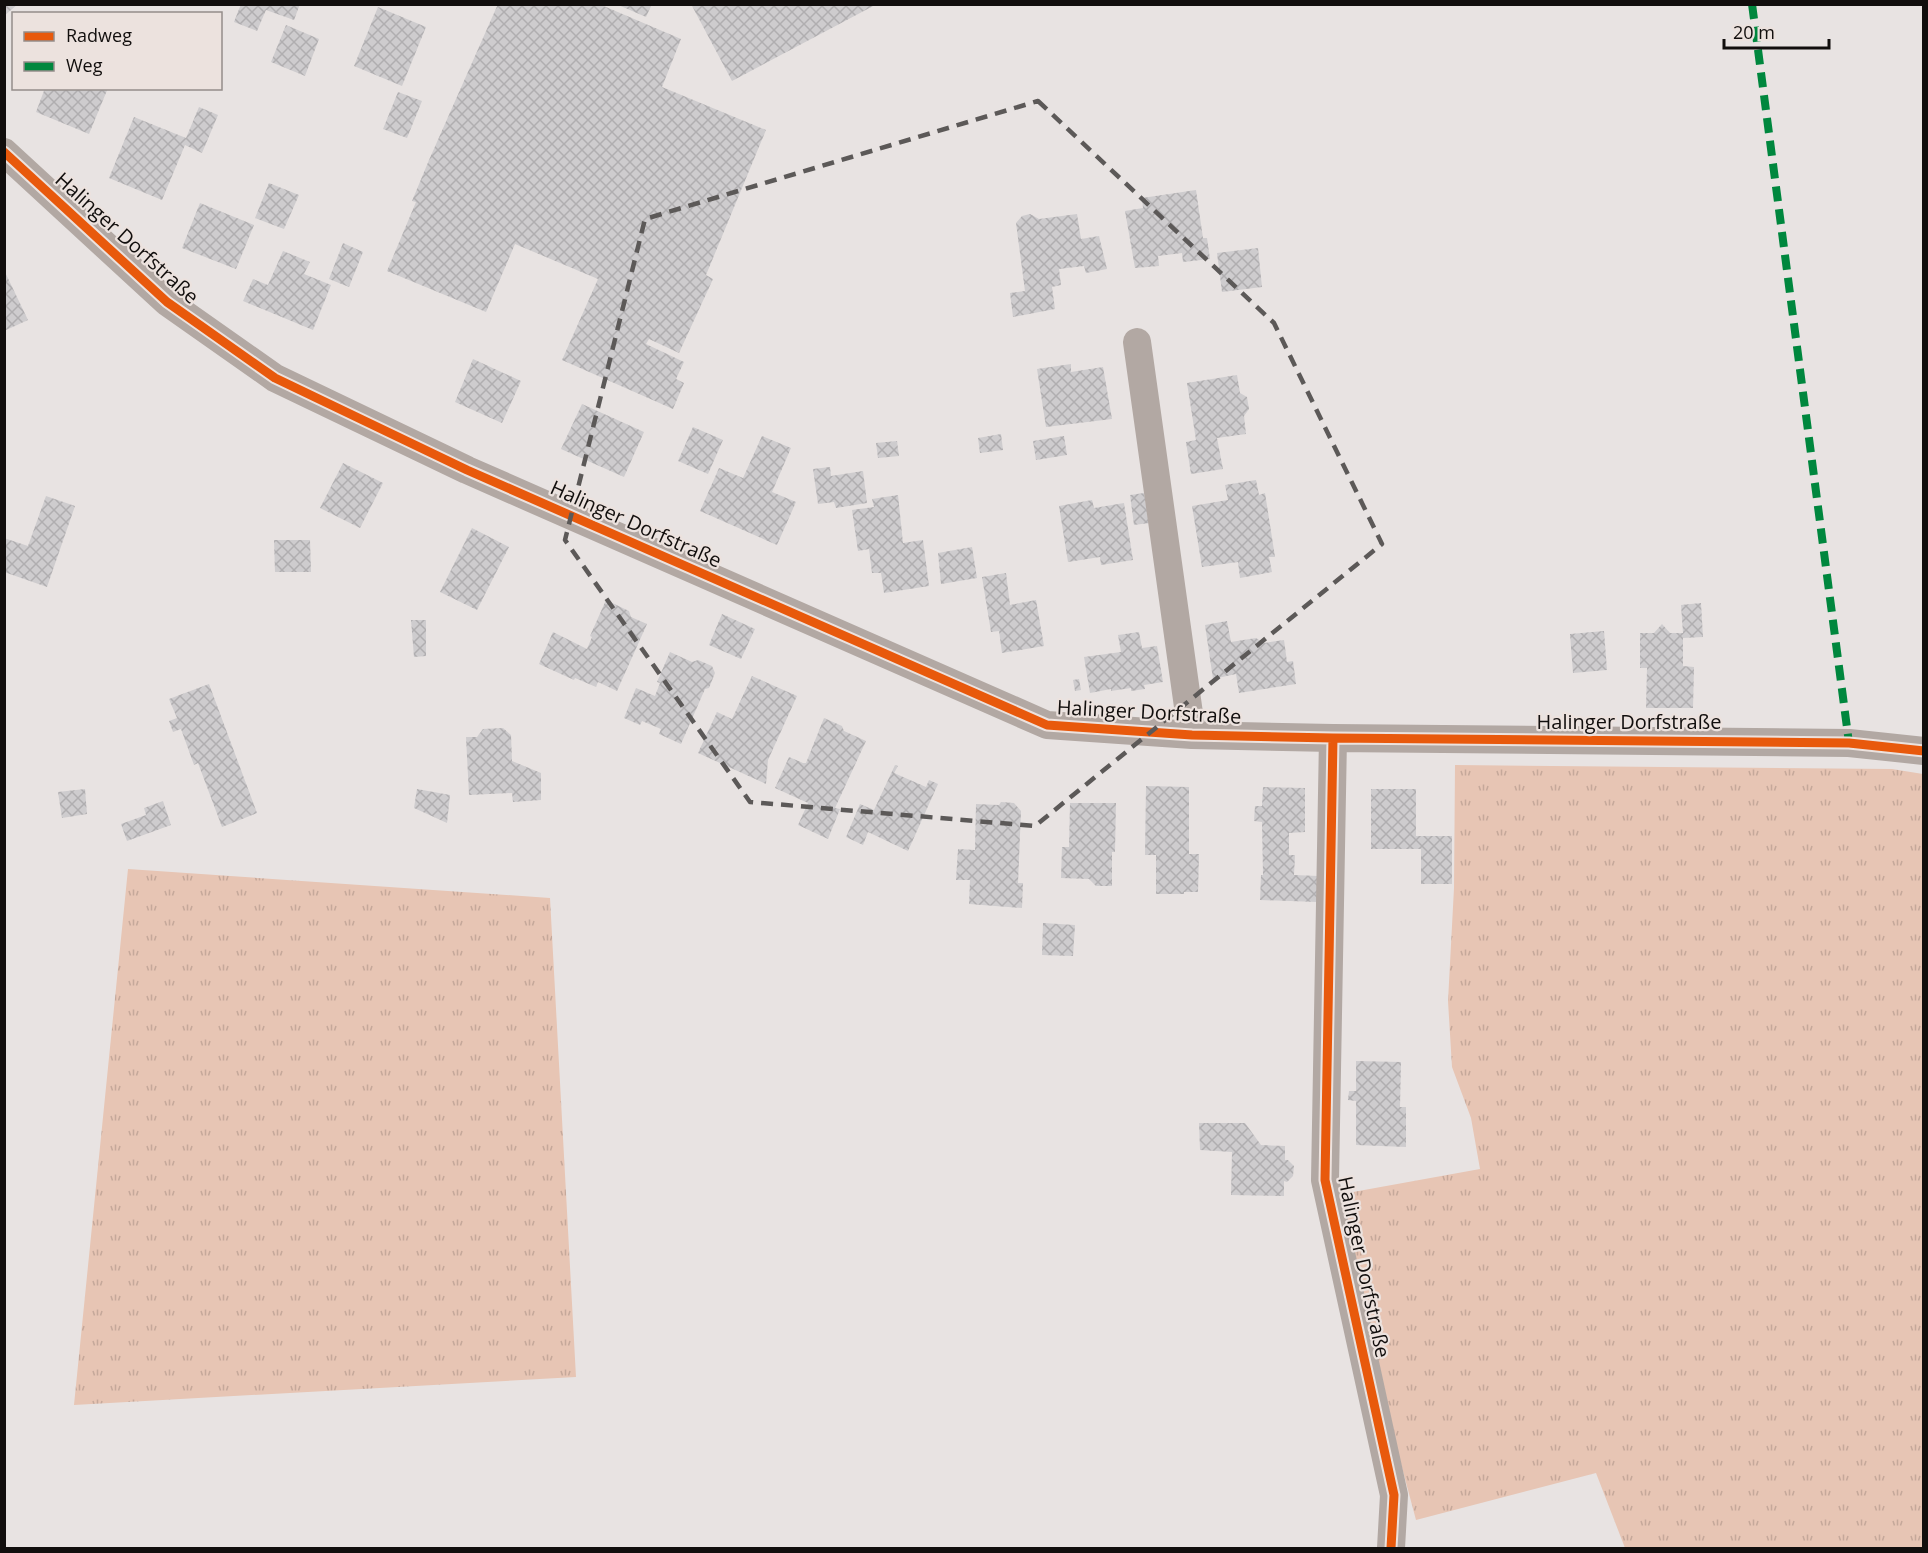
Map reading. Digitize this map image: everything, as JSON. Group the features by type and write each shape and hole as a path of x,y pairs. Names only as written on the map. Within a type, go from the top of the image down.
{"street":[{"name":"Halinger Dorfstraße","path":"4,152 167,302 275,378 467,470 1047,725 1192,735 1838,742 1923,751"},
{"name":"Halinger Dorfstraße","path":"1137,342 1192,735"},
{"name":"Halinger Dorfstraße","path":"1333,738 1325,1180 1394,1495 1391,1548"}],"highlighted area":[{"path":"1038,101 1274,323 1382,544 1035,826 750,802 565,540 645,219"}],"green space":[{"path":"1455,765 1892,769 1923,774 1923,1548 1625,1548 1596,1473 1416,1520 1400,1460 1342,1194 1480,1169 1471,1118 1452,1067 1448,1001 1454,888"},
{"path":"128,869 550,898 576,1377 74,1405"}],"building":[{"path":"4,4 18,4 4,16"},
{"path":"241,4 300,4 294,20 266,10 257,31 234,22"},
{"path":"498,4 599,4 681,39 662,87 766,130 706,275 713,279 679,353 649,339 646,344 684,362 676,379 684,383 673,409 562,360 598,279 515,244 486,312 387,271 416,202 412,201 429,160"},
{"path":"616,4 652,4 646,17"},
{"path":"691,4 877,4 732,81"},
{"path":"378,7 426,27 402,86 354,66"},
{"path":"286,25 319,39 305,76 271,62"},
{"path":"44,90 107,90 89,134 36,112"},
{"path":"398,92 422,101 407,138 383,129"},
{"path":"199,107 218,115 202,153 185,145 162,200 109,178 134,117 186,138"},
{"path":"269,183 299,195 284,229 255,218"},
{"path":"1196,190 1203,238 1207,238 1210,259 1183,262 1182,253 1158,256 1159,266 1135,268 1125,211 1143,208 1142,198"},
{"path":"200,203 254,225 236,269 182,248"},
{"path":"1030,214 1039,219 1077,214 1081,239 1099,236 1107,269 1086,273 1084,266 1059,269 1061,285 1052,287 1055,309 1013,317 1010,293 1025,291 1016,223 1022,216"},
{"path":"343,243 363,252 349,287 329,279"},
{"path":"1258,248 1262,287 1222,292 1217,253"},
{"path":"283,251 310,262 304,274 331,285 313,330 243,301 253,279 268,285"},
{"path":"4,270 28,320 4,331"},
{"path":"473,359 521,381 502,423 455,402"},
{"path":"1071,364 1071,372 1103,367 1112,419 1046,427 1037,369"},
{"path":"1237,375 1240,393 1247,397 1249,409 1244,416 1246,434 1217,438 1223,469 1191,474 1186,442 1196,440 1187,383"},
{"path":"582,404 644,432 624,477 561,449"},
{"path":"693,427 723,440 708,474 678,461"},
{"path":"1001,434 1003,450 980,453 978,438"},
{"path":"762,436 791,448 772,492 796,502 777,545 700,511 719,468 743,478"},
{"path":"1064,436 1067,455 1036,460 1033,441"},
{"path":"897,441 899,456 878,458 876,443"},
{"path":"343,463 383,483 360,528 320,508"},
{"path":"830,467 831,476 863,471 867,503 836,508 834,502 818,504 813,469"},
{"path":"1256,480 1259,495 1265,493 1275,557 1269,557 1272,572 1240,578 1238,562 1202,567 1192,506 1228,500 1225,485"},
{"path":"1144,493 1149,523 1134,525 1130,495"},
{"path":"898,495 903,543 923,540 929,586 884,593 881,573 872,573 869,549 858,551 852,510 874,507 872,499"},
{"path":"46,496 75,506 47,587 4,572 4,538 28,546"},
{"path":"1092,500 1094,508 1124,503 1133,560 1101,565 1100,557 1068,562 1059,506"},
{"path":"472,528 509,547 477,610 440,592"},
{"path":"274,540 310,540 311,572 275,572"},
{"path":"972,547 977,578 941,584 938,553"},
{"path":"1006,573 1010,605 1036,600 1044,646 1002,653 999,631 991,632 982,577"},
{"path":"606,600 629,611 631,617 647,624 617,691 598,682 596,687 575,678 574,680 539,664 553,632 587,649 592,637 590,636"},
{"path":"1701,603 1703,637 1683,638 1683,666 1694,667 1693,708 1646,708 1647,668 1640,668 1640,633 1654,633 1662,624 1670,633 1683,633 1681,605"},
{"path":"722,614 755,629 741,659 709,645"},
{"path":"411,620 426,620 426,656 414,657"},
{"path":"1227,621 1231,642 1256,638 1264,643 1284,640 1287,662 1293,661 1296,684 1239,693 1236,674 1213,679 1205,625"},
{"path":"1604,631 1607,670 1573,673 1570,634"},
{"path":"1139,632 1142,648 1157,646 1163,682 1144,685 1145,689 1131,691 1131,688 1111,691 1111,689 1090,693 1084,657 1121,652 1118,635"},
{"path":"670,652 692,662 698,660 712,666 715,673 709,688 705,689 681,744 659,734 661,729 642,721 640,725 624,718 636,688 655,696 660,683 657,682"},
{"path":"752,676 797,696 768,760 766,784 698,753 717,712 732,719"},
{"path":"1079,679 1081,690 1075,691 1073,680"},
{"path":"209,684 257,813 222,827 198,763 194,765 181,729 173,732 169,721 177,718 169,699"},
{"path":"824,718 866,741 835,808 840,809 828,839 798,825 808,803 775,788 789,757 806,763"},
{"path":"503,728 511,735 512,761 541,773 541,800 513,802 512,793 469,795 466,737 477,737 483,729"},
{"path":"895,765 898,766 894,773 926,787 929,780 938,784 908,851 868,832 863,845 846,837 860,804 874,810"},
{"path":"1146,786 1189,787 1189,854 1199,854 1198,892 1156,894 1156,855 1145,855"},
{"path":"1263,787 1305,788 1305,832 1289,833 1289,855 1295,855 1294,875 1318,876 1317,902 1260,900 1261,875 1263,875 1262,822 1254,821 1255,806 1262,806"},
{"path":"85,789 87,814 62,818 58,792"},
{"path":"417,789 450,795 447,823 414,808"},
{"path":"1371,789 1416,789 1416,836 1452,836 1452,884 1421,884 1421,849 1371,849"},
{"path":"163,801 171,825 127,841 121,824 146,815 144,808"},
{"path":"1001,802 1014,803 1021,811 1018,883 1023,883 1022,908 969,904 970,880 956,880 958,849 975,850 976,804 999,805"},
{"path":"1070,803 1116,803 1112,886 1096,886 1089,879 1061,878 1062,847 1069,847"},
{"path":"1043,923 1075,925 1073,956 1042,955"},
{"path":"1356,1061 1401,1062 1400,1107 1406,1107 1406,1147 1356,1145 1356,1101 1348,1100 1349,1091 1356,1091"},
{"path":"1199,1123 1245,1123 1261,1145 1285,1146 1285,1160 1294,1166 1293,1176 1287,1182 1284,1181 1284,1196 1231,1195 1232,1152 1200,1150"}],"marked path":[{"path":"1752,4 1849,743"}],"cycle path":[{"path":"4,152 167,302 275,378 467,470 1047,725 1192,735 1849,743 1924,751"},
{"path":"1333,738 1325,1180 1394,1495 1391,1548"}]}
